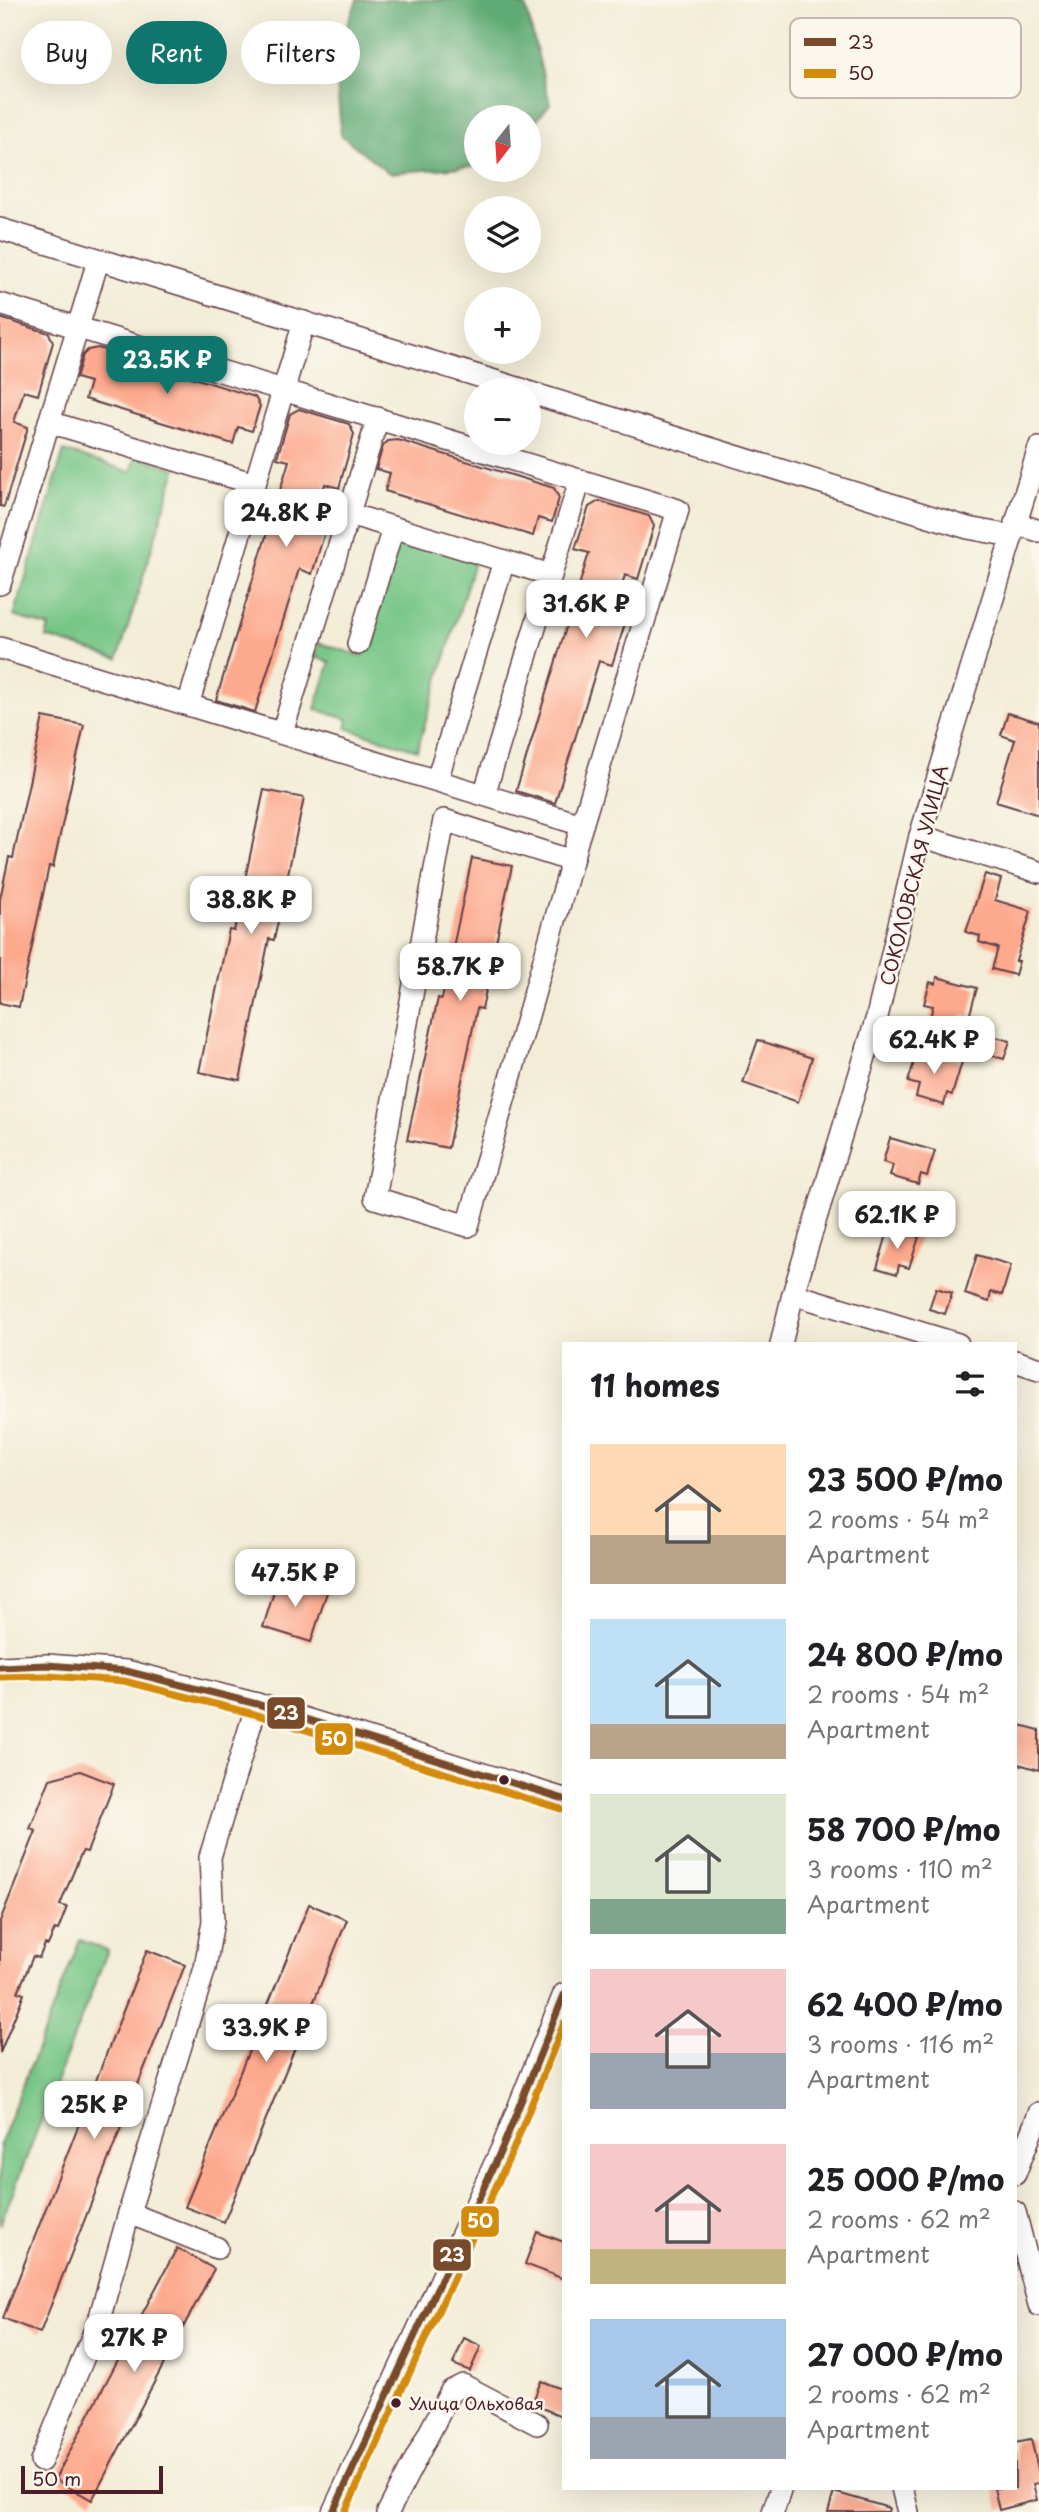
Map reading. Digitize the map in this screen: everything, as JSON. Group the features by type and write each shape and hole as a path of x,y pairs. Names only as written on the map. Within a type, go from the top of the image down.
{"street":[{"path":"0,229 484,378"},
{"path":"0,584 98,261"},
{"path":"0,304 678,510 582,825 572,861 468,1226 375,1198 444,820 572,861"},
{"path":"188,705 304,322"},
{"path":"541,396 968,528 1039,531"},
{"path":"282,733 378,418"},
{"path":"49,422 255,484"},
{"name":"СОКОЛОВСКАЯ УЛИЦА","path":"782,1342 793,1294 877,1017 920,836 1039,448"},
{"path":"484,795 580,480"},
{"path":"349,514 551,575"},
{"path":"358,644 393,528"},
{"path":"437,780 504,561"},
{"path":"0,648 582,825"},
{"path":"920,836 1039,872"},
{"path":"793,1294 951,1342"},
{"path":"1017,1362 1039,1369"},
{"path":"0,1667 47,1665 126,1671 257,1704 562,1798"},
{"path":"41,2461 99,2320 129,2213 205,1968 213,1921 210,1857 257,1704"},
{"path":"333,2512 503,2146 562,1999"},
{"path":"1017,2169 1039,2113"},
{"path":"129,2213 217,2248"},
{"path":"1017,2220 1039,2305"},
{"path":"388,2512 451,2391 463,2385 537,2424"},
{"path":"773,2512 780,2490"},
{"path":"902,2490 908,2512"}],"green space":[{"path":"357,0 508,0 526,7 550,104 541,115 541,105 464,105 464,167 389,173 341,135 337,84 360,84 360,21 349,21"},
{"path":"64,451 131,472 136,456 176,469 118,659 46,637 49,627 14,616"},
{"path":"398,536 475,559 417,750 346,728 348,719 315,709 330,662 315,657 319,643 362,656"},
{"path":"80,1940 108,1950 0,2225 0,2143"}],"building":[{"path":"0,318 49,333 53,342 38,395 24,391 14,422 28,427 4,507 0,506"},
{"path":"98,348 255,397 260,406 252,431 238,427 233,444 85,399 90,382 76,378 83,355 88,350"},
{"path":"299,409 349,424 354,434 339,488 325,484 315,515 329,519 312,574 299,569 255,712 216,700 289,461 277,458 290,414"},
{"path":"398,440 554,488 559,498 552,522 538,518 533,536 385,491 390,473 376,469 383,446 388,441"},
{"path":"599,501 649,516 654,526 638,579 625,575 615,607 629,611 612,665 599,661 555,803 516,791 589,553 575,549 589,507"},
{"path":"1008,713 1039,722 1039,815 996,802 1015,740 1001,735"},
{"path":"43,717 84,725 53,867 49,866 19,1007 0,1003 0,899 9,857 13,858"},
{"path":"264,790 304,798 274,940 269,939 240,1080 199,1072 229,930 234,931"},
{"path":"472,858 512,866 482,1009 477,1008 448,1148 407,1140 438,998 442,999"},
{"path":"985,874 1001,879 995,900 1031,911 1016,961 1019,961 1015,975 992,969 998,948 979,942 980,936 966,932"},
{"path":"937,977 977,988 969,1017 962,1015 958,1027 930,1018 933,1006 924,1004 930,982 936,984"},
{"path":"992,1036 1010,1041 1004,1059 987,1054"},
{"path":"758,1040 812,1058 798,1102 743,1083"},
{"path":"918,1049 962,1062 952,1095 947,1093 944,1105 916,1097 919,1085 908,1082"},
{"path":"890,1138 935,1151 927,1176 921,1174 918,1184 890,1176 893,1165 883,1162"},
{"path":"889,1228 919,1237 909,1268 899,1265 897,1274 877,1268"},
{"path":"977,1255 1011,1265 1002,1295 991,1292 989,1302 965,1294"},
{"path":"936,1288 952,1293 945,1314 929,1309"},
{"path":"279,1576 327,1592 311,1642 263,1627"},
{"path":"1020,1725 1039,1730 1039,1770 1017,1764 1017,1736"},
{"path":"80,1771 114,1784 87,1852 83,1851 80,1856 60,1905 67,1907 58,1930 55,1929 39,1958 33,1956 18,1992 24,1994 0,2053 0,1921 36,1831 30,1829 50,1779"},
{"path":"309,1904 347,1920 224,2222 185,2207"},
{"path":"147,1950 185,1965 40,2333 3,2318"},
{"path":"537,2232 562,2241 562,2278 525,2264"},
{"path":"177,2248 214,2269 92,2500 55,2479"},
{"path":"464,2338 481,2346 470,2371 453,2364"},
{"path":"541,2381 562,2389 562,2416 532,2404"},
{"path":"1031,2439 1039,2473 1039,2483 1033,2484 1037,2500 999,2510 994,2490 1017,2490 1017,2442"},
{"path":"834,2492 889,2508 888,2512 828,2512"}],"transit line":[{"name":"23","path":"0,1667 47,1665 126,1671 257,1704 562,1798"},
{"name":"50","path":"0,1677 47,1676 124,1681 254,1714 561,1809"},
{"name":"23","path":"333,2512 503,2146 562,2000"},
{"name":"50","path":"345,2512 513,2150 562,2028"}],"place":[{"name":"Улица Ольховая","path":"396,2403"}]}
